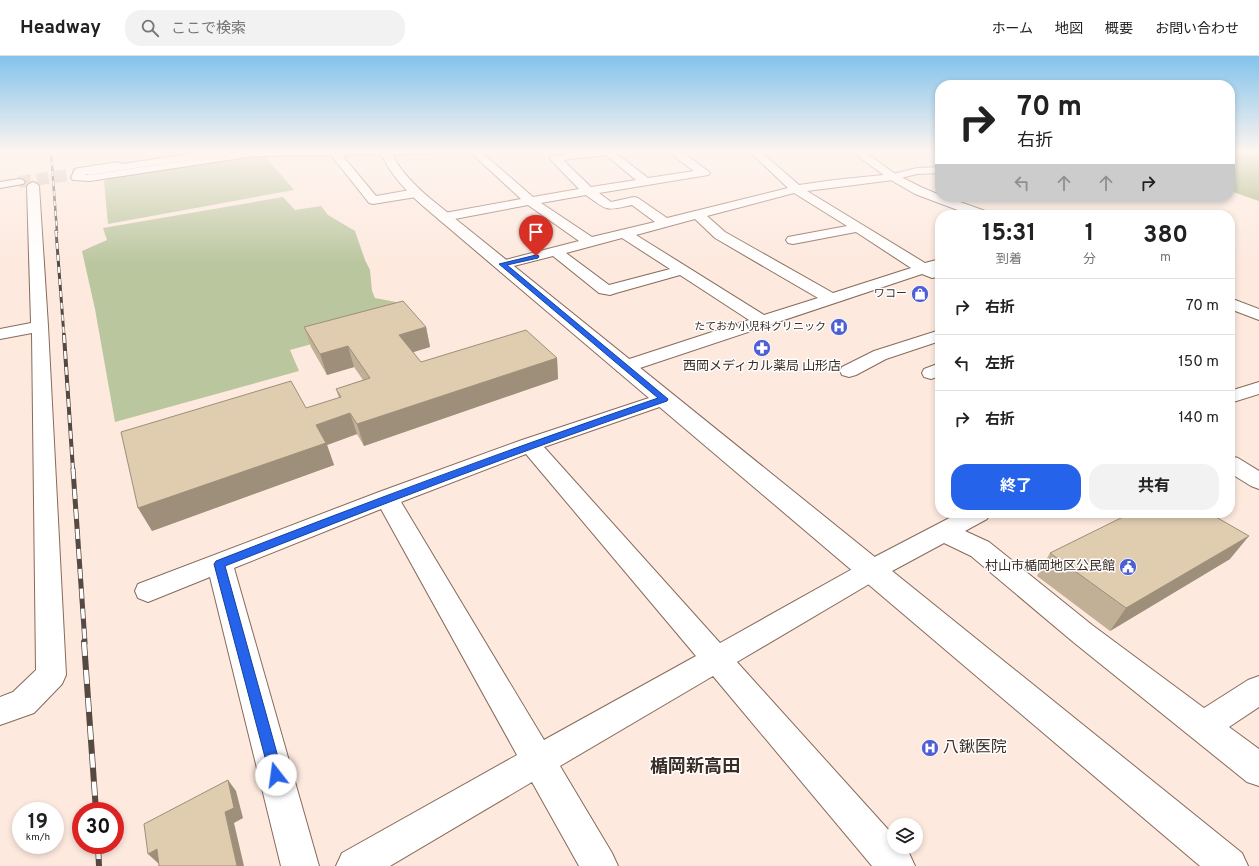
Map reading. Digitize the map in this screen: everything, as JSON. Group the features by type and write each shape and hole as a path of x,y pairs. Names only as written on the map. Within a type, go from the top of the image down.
{"street":[{"path":"0,711 22,703 51,674 40,326 26,189"},
{"path":"364,189 373,200 416,193"},
{"path":"412,189 624,367 1229,866"},
{"path":"516,189 530,201 590,242"},
{"path":"586,189 608,206 634,201 664,222"},
{"path":"444,217 602,189"},
{"path":"502,264 796,189 935,276"},
{"path":"915,189 935,197"},
{"path":"948,202 970,210"},
{"path":"697,214 720,235 832,298"},
{"path":"810,227 822,235"},
{"path":"793,240 859,228"},
{"path":"624,233 762,322"},
{"path":"555,251 605,290 610,290 683,270"},
{"path":"624,367 935,265"},
{"path":"1235,305 1259,315"},
{"path":"0,334 40,326"},
{"path":"849,371 880,355 935,336"},
{"path":"1235,395 1259,388"},
{"path":"148,590 220,564 386,498 530,445 664,399"},
{"path":"530,445 896,866"},
{"path":"1235,466 1259,481"},
{"path":"386,498 599,866"},
{"path":"355,866 716,658 872,570 970,518"},
{"path":"943,532 980,549 1082,633 1259,770"},
{"path":"220,564 300,866"},
{"path":"1203,726 1259,690"}],"green space":[{"path":"105,189 294,190 108,224"},
{"path":"1235,189 1259,189 1259,201 1235,193"},
{"path":"283,197 295,210 321,206 328,215 355,231 370,270 372,291 375,298 401,303 406,318 290,350 299,371 115,422 95,309 82,251 107,240 103,228"}],"building":[{"path":"403,301 426,327 399,335 421,362 526,330 557,358 357,424 350,413 316,425 326,443 138,508 121,432 291,381 306,408 341,397 336,389 370,378 348,346 320,354 304,327"},
{"path":"1121,518 1218,518 1249,536 1126,608 1050,553"},
{"path":"228,780 234,808 225,812 237,866 159,866 157,849 148,854 144,824"}],"railway":[{"path":"54,189 57,232"},
{"path":"56,231 64,336"},
{"path":"64,335 73,470"},
{"path":"73,469 85,643"},
{"path":"84,642 95,802"},
{"path":"98,854 99,866"}],"place":[{"name":"ワコー","path":"920,294"},
{"name":"たておか小児科クリニック","path":"839,327"},
{"name":"西岡メディカル薬局 山形店","path":"762,348"},
{"name":"村山市楯岡地区公民館","path":"1128,567"},
{"name":"八鍬医院","path":"930,748"}],"district":[{"name":"楯岡新高田","path":"695,767"}],"route":[{"path":"276,775 220,564 386,498 530,445 664,399 502,264 536,256"}]}
